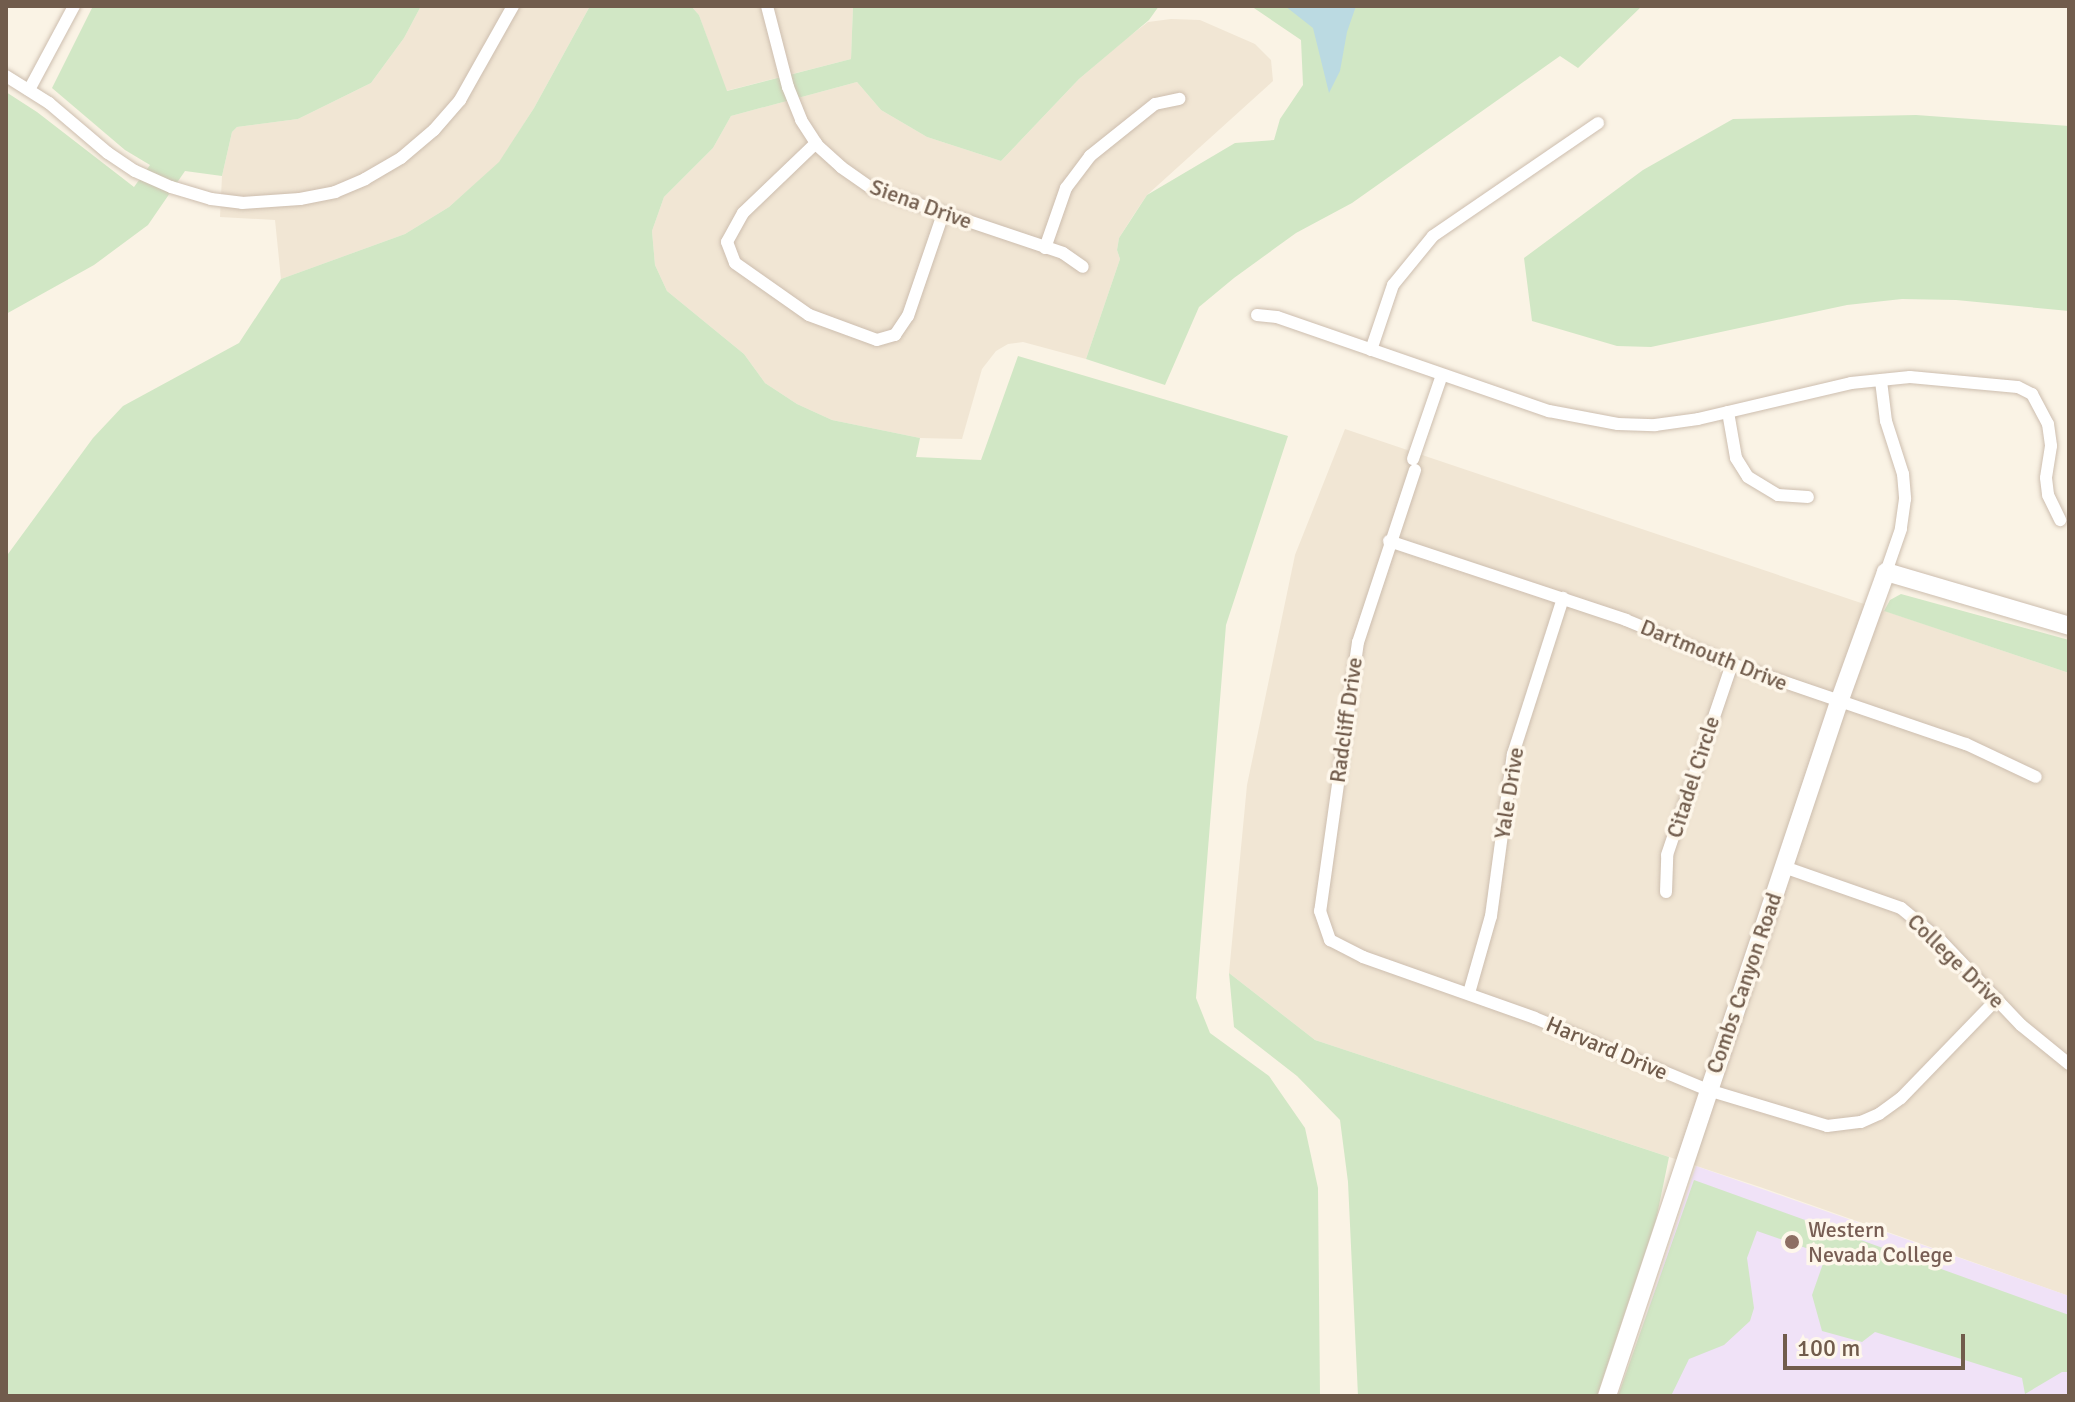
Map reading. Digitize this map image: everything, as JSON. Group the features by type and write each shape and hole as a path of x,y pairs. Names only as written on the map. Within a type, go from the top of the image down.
{"street":[{"path":"29,90 74,6"},
{"path":"6,76 29,90 108,153 135,171 171,187 211,199 242,203 300,199 335,192 365,179 401,158 434,130 460,100 513,6"},
{"name":"Siena Drive","path":"767,6 788,87 801,120 816,143 859,181 943,214 1063,253 1083,267"},
{"path":"1045,248 1066,188 1090,156 1155,104 1179,99"},
{"path":"1371,350 1393,285 1433,236 1598,123"},
{"path":"816,143 743,213 727,242 735,263 809,315 877,340 895,335 908,316 943,214"},
{"path":"1257,315 1277,317 1549,411 1618,424 1655,425 1728,412 1851,383 1910,377 2018,387 2032,394 2048,424 2051,446 2048,495 2060,520"},
{"name":"Radcliff Drive","path":"1363,957 1330,940 1320,911 1358,642 1442,375"},
{"path":"1881,381 1886,421 1903,474 1905,499 1901,529 1886,572 2069,626"},
{"path":"1728,412 1736,458 1748,477 1778,495 1808,497"},
{"name":"Dartmouth Drive","path":"1389,541 1563,598 1732,664 1966,744 2036,777"},
{"name":"Combs Canyon Road","path":"1607,1396 1839,702 1886,572"},
{"name":"Yale Drive","path":"1469,993 1491,916 1513,754 1563,598"},
{"name":"Citadel Circle","path":"1666,892 1667,855 1732,664"},
{"name":"College Drive","path":"1784,867 1901,908 1941,941 2050,1052 2069,1064"},
{"name":"Harvard Drive","path":"1363,957 1469,993 1708,1090 1827,1126 1861,1122 1901,1098 1997,999"}],"shaded area":[{"path":"421,6 590,6 534,108 499,163 449,207 405,234 281,279 275,220 220,217 222,176 232,132 237,127 298,119 371,83 404,38"},
{"path":"691,6 853,6 851,59 726,91 699,15"},
{"path":"1200,20 1255,44 1271,60 1273,81 1147,195 1119,238 1117,250 1120,259 1086,359 1023,342 1008,344 996,351 982,369 962,439 920,438 832,420 797,404 765,383 744,354 667,291 655,265 652,231 664,197 713,148 731,116 857,82 881,110 927,137 1001,161 1079,79 1127,38 1148,22"},
{"path":"1345,429 2069,673 2069,1296 1760,1187 1315,1040 1229,973 1247,785 1295,555"},
{"name":"Western Nevada College","path":"1696,1166 2069,1296 2069,1396 1619,1396"}],"green space":[{"path":"93,6 421,6 404,38 371,83 298,119 237,127 232,132 222,176 185,171 148,225 94,265 6,314 6,92 37,112 134,187 150,165 125,150 52,88"},
{"path":"590,6 691,6 699,15 727,91 851,59 853,6 1159,6 1149,20 1079,79 1001,161 927,137 881,110 857,82 731,116 713,148 664,197 652,231 655,265 667,291 744,354 765,383 797,404 832,420 920,438 916,457 981,460 1018,356 1288,436 1226,625 1196,998 1210,1033 1269,1076 1305,1128 1318,1188 1320,1396 6,1396 8,554 93,438 123,406 239,343 281,279 405,234 449,207 499,162 534,108"},
{"path":"1251,6 1642,6 1578,68 1560,56 1352,203 1296,233 1234,278 1199,307 1165,385 1086,359 1120,259 1117,250 1119,238 1147,195 1235,143 1274,140 1280,119 1303,85 1301,40"},
{"path":"1916,115 2069,126 2069,311 1956,300 1902,299 1847,305 1651,347 1617,346 1532,321 1524,258 1643,170 1733,119"},
{"path":"1901,594 2069,640 2069,673 1884,611 1890,600"},
{"path":"1229,973 1315,1040 1669,1157 1656,1220 1597,1396 1358,1396 1348,1182 1340,1120 1297,1076 1234,1027"},
{"path":"1694,1180 2069,1315 2069,1372 2062,1372 2025,1394 2022,1378 1875,1332 1862,1342 1822,1331 1812,1295 1826,1255 1757,1231 1747,1258 1754,1308 1750,1321 1724,1345 1689,1359 1671,1396 1618,1396"}],"water":[{"path":"1285,6 1356,6 1347,32 1340,71 1329,93 1313,28"}],"place":[{"name":"Western Nevada College","path":"1792,1242"}]}
